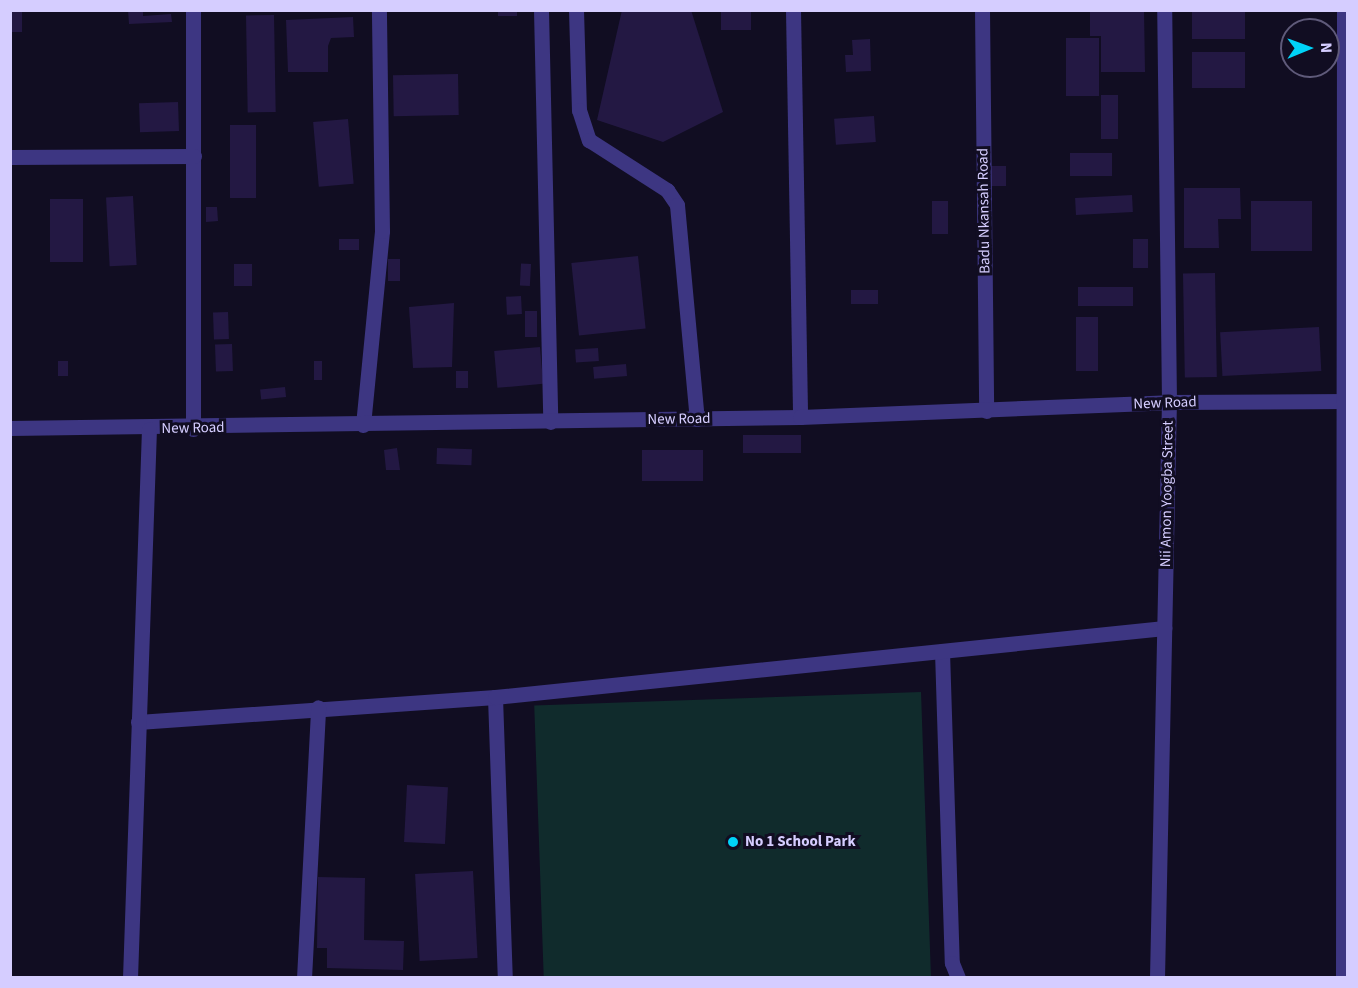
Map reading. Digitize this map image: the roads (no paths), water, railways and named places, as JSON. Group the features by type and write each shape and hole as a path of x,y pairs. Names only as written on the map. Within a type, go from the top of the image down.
{"street":[{"path":"193,10 193,429"},
{"path":"363,425 382,231 379,10"},
{"path":"541,10 549,422"},
{"path":"576,10 579,110 589,140 667,190 677,205 698,419"},
{"path":"793,10 800,417"},
{"name":"Badu Nkansah Road","path":"982,10 986,411"},
{"name":"Nii Amon Yoogba Street","path":"1157,978 1169,402 1164,10"},
{"path":"1343,978 1344,10"},
{"path":"10,157 194,156"},
{"name":"New Road","path":"10,428 193,429 800,417 1169,402 1344,401"},
{"path":"130,978 149,429"},
{"path":"138,722 318,707 495,697 1164,628"},
{"path":"942,651 952,963 958,978"},
{"path":"495,697 505,978"},
{"path":"304,978 318,707"}],"place":[{"name":"No 1 School Park","path":"733,842"}]}
